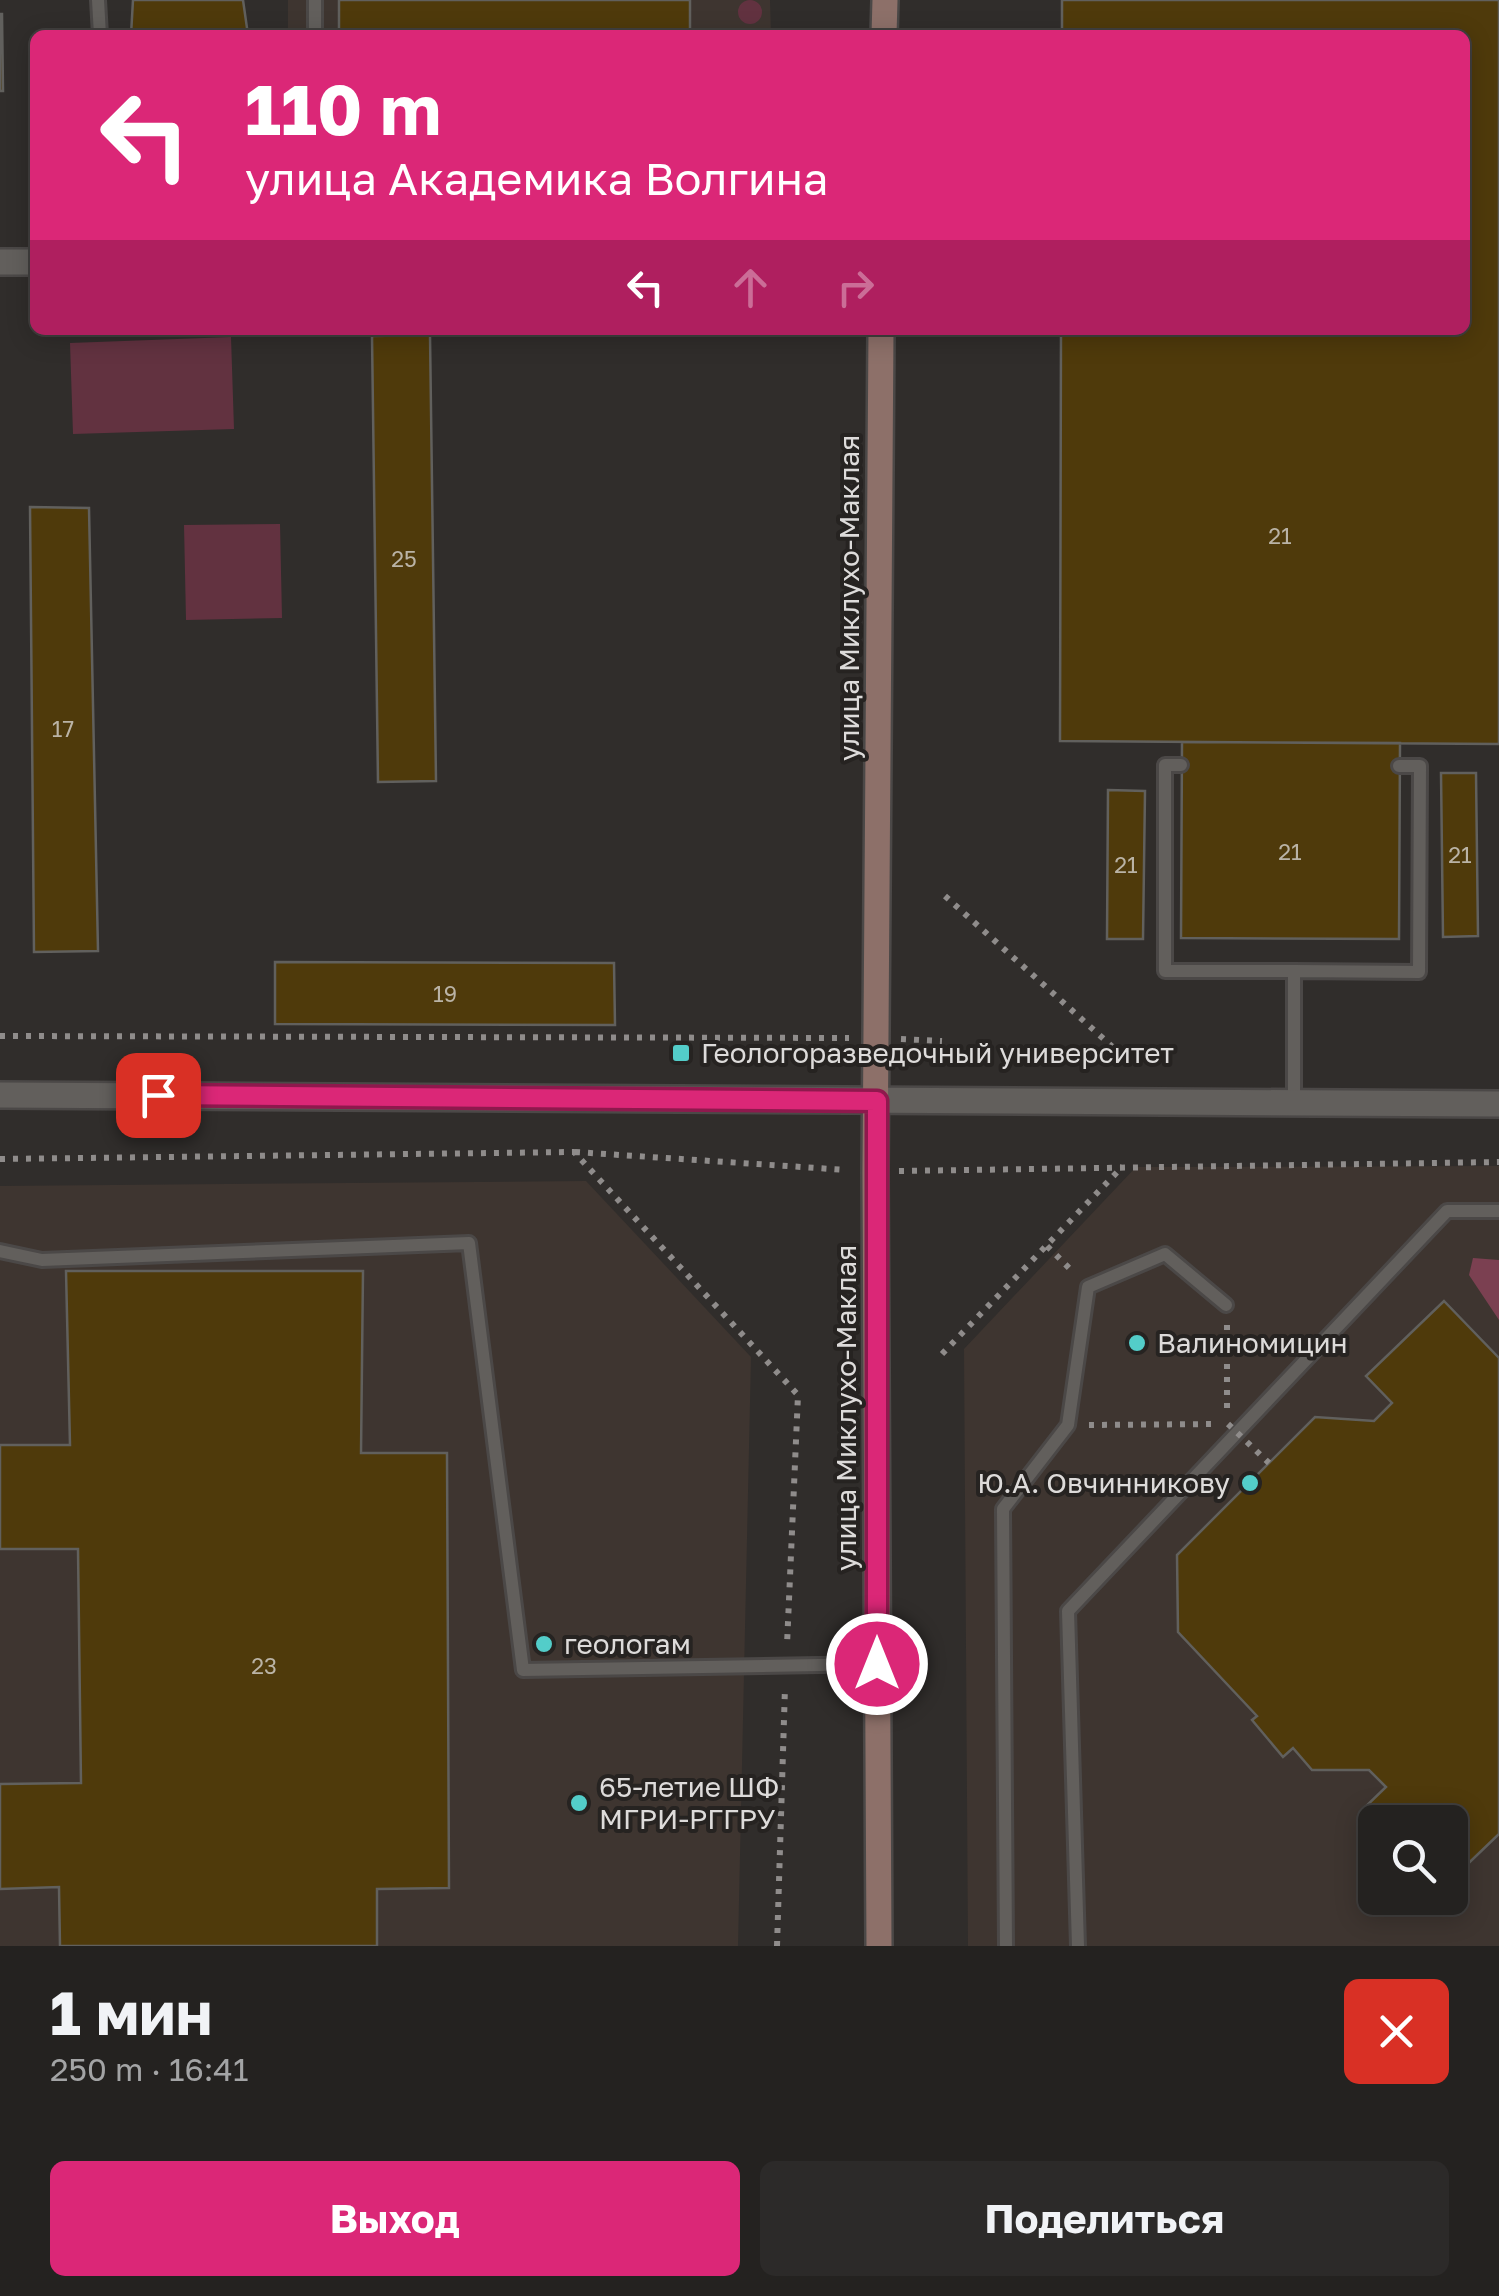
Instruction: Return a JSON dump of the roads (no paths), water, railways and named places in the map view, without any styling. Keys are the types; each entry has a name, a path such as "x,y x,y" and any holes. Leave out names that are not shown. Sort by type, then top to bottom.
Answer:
{"main road":[{"path":"884,0 884,30"},
{"name":"улица Миклухо-Маклая","path":"879,1946 875,1173 881,335"}],"street":[{"path":"0,262 30,262"},
{"path":"0,1095 1499,1104"}],"lane":[{"path":"98,0 100,30"},
{"path":"315,0 315,30"},
{"path":"1182,765 1165,765 1165,971 1419,972 1420,766 1400,766"},
{"path":"1294,971 1294,1104"},
{"path":"1078,1946 1068,1612 1447,1211 1499,1211"},
{"path":"0,1251 42,1260 469,1243 523,1670 877,1664"},
{"path":"1006,1946 1003,1509 1068,1425 1088,1287 1165,1254 1226,1305"}],"place":[{"name":"Геологоразведочный университет","path":"681,1053"},
{"name":"Валиномицин","path":"1137,1343"},
{"name":"Ю.А. Овчинникову","path":"1250,1483"},
{"name":"геологам","path":"544,1644"},
{"name":"65-летие ШФ МГРИ-РГГРУ","path":"579,1803"}]}
